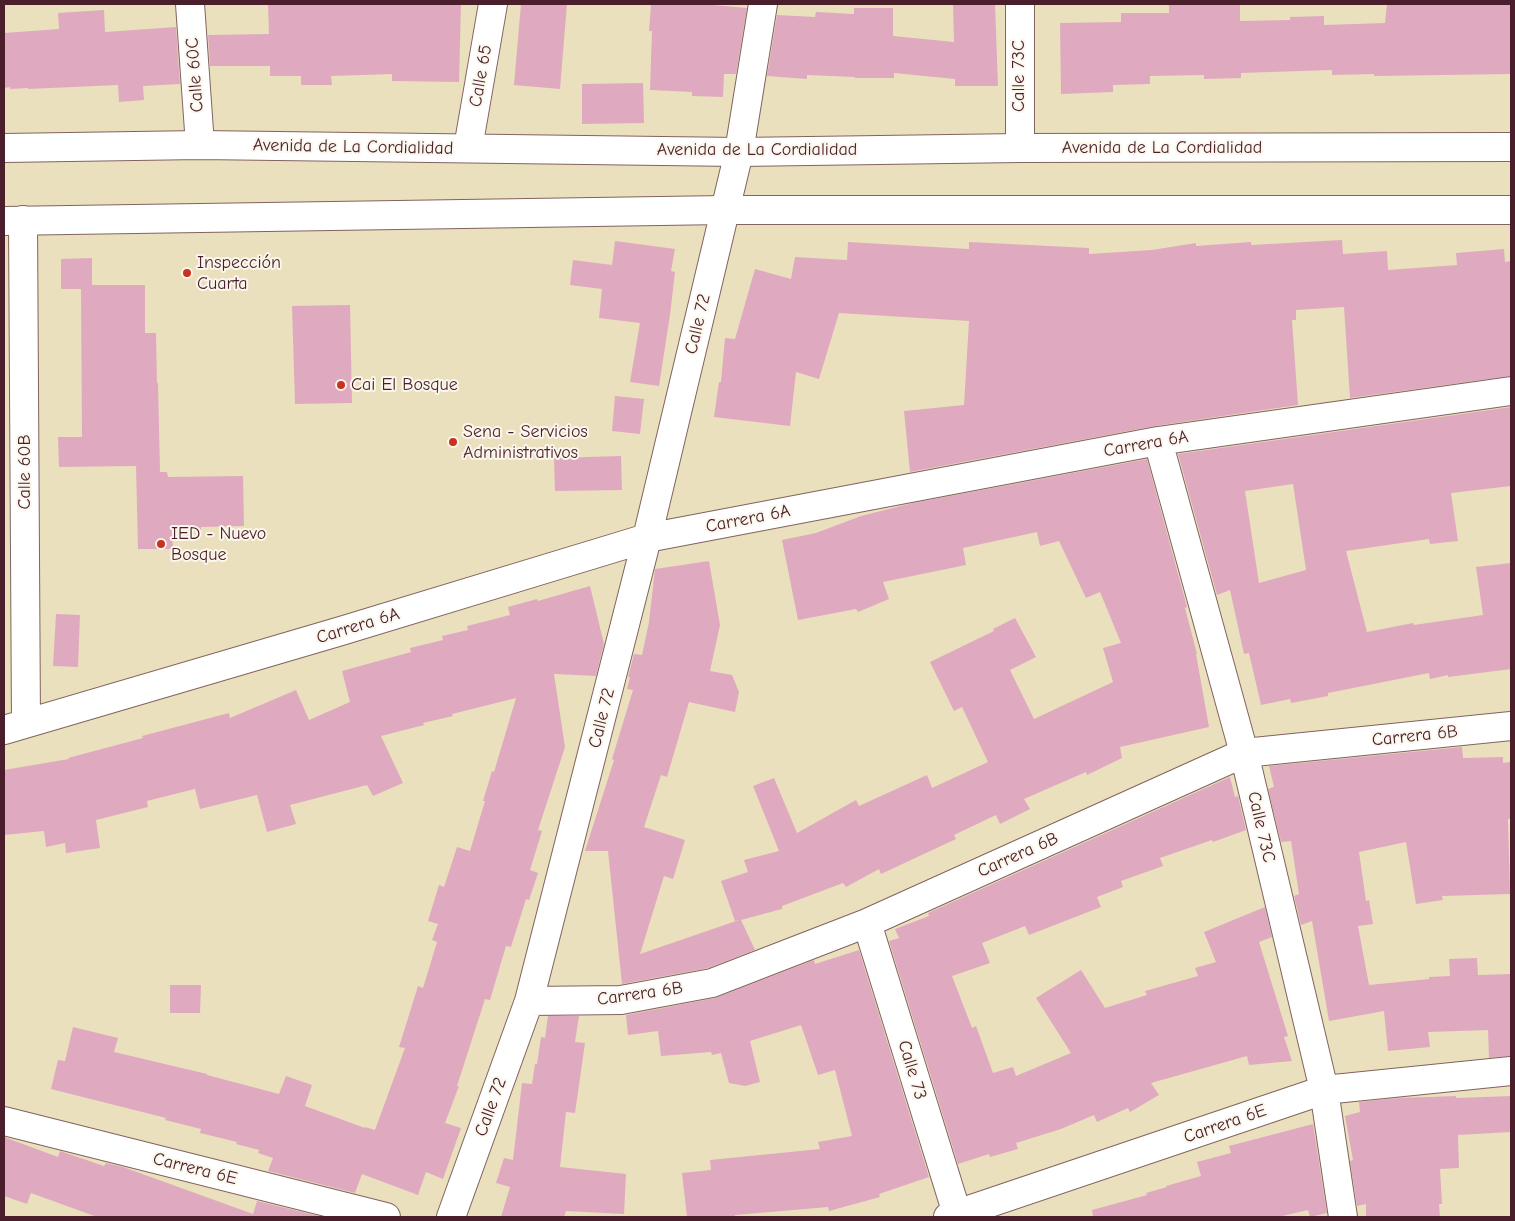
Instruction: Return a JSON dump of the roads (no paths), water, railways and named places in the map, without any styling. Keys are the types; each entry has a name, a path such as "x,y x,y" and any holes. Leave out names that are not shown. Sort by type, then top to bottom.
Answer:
{"street":[{"name":"Calle 60C","path":"190,4 200,145"},
{"name":"Calle 65","path":"468,148 493,4"},
{"name":"Calle 72","path":"450,1217 529,1002 648,538 739,152 764,4"},
{"name":"Calle 73C","path":"1020,4 1020,148"},
{"name":"Avenida de La Cordialidad","path":"4,148 200,145 739,152 1020,148 1511,147"},
{"path":"13,220 725,210 1511,210"},
{"name":"Calle 60B","path":"13,220 15,727"},
{"name":"Carrera 6A","path":"15,727 648,538 1158,441 1511,391"},
{"name":"Calle 73C","path":"1158,441 1244,753 1324,1090 1343,1217"},
{"name":"Carrera 6B","path":"529,1002 621,1000 712,983 867,924 1244,753 1511,726"},
{"name":"Calle 73","path":"867,924 954,1217"},
{"name":"Carrera 6E","path":"954,1217 1324,1090 1511,1072"},
{"name":"Carrera 6E","path":"4,1121 386,1217"}],"place":[{"name":"Inspección Cuarta","path":"187,273"},
{"name":"Cai El Bosque","path":"341,385"},
{"name":"Sena - Servicios Administrativos","path":"453,442"},
{"name":"IED - Nuevo Bosque","path":"161,544"}]}
